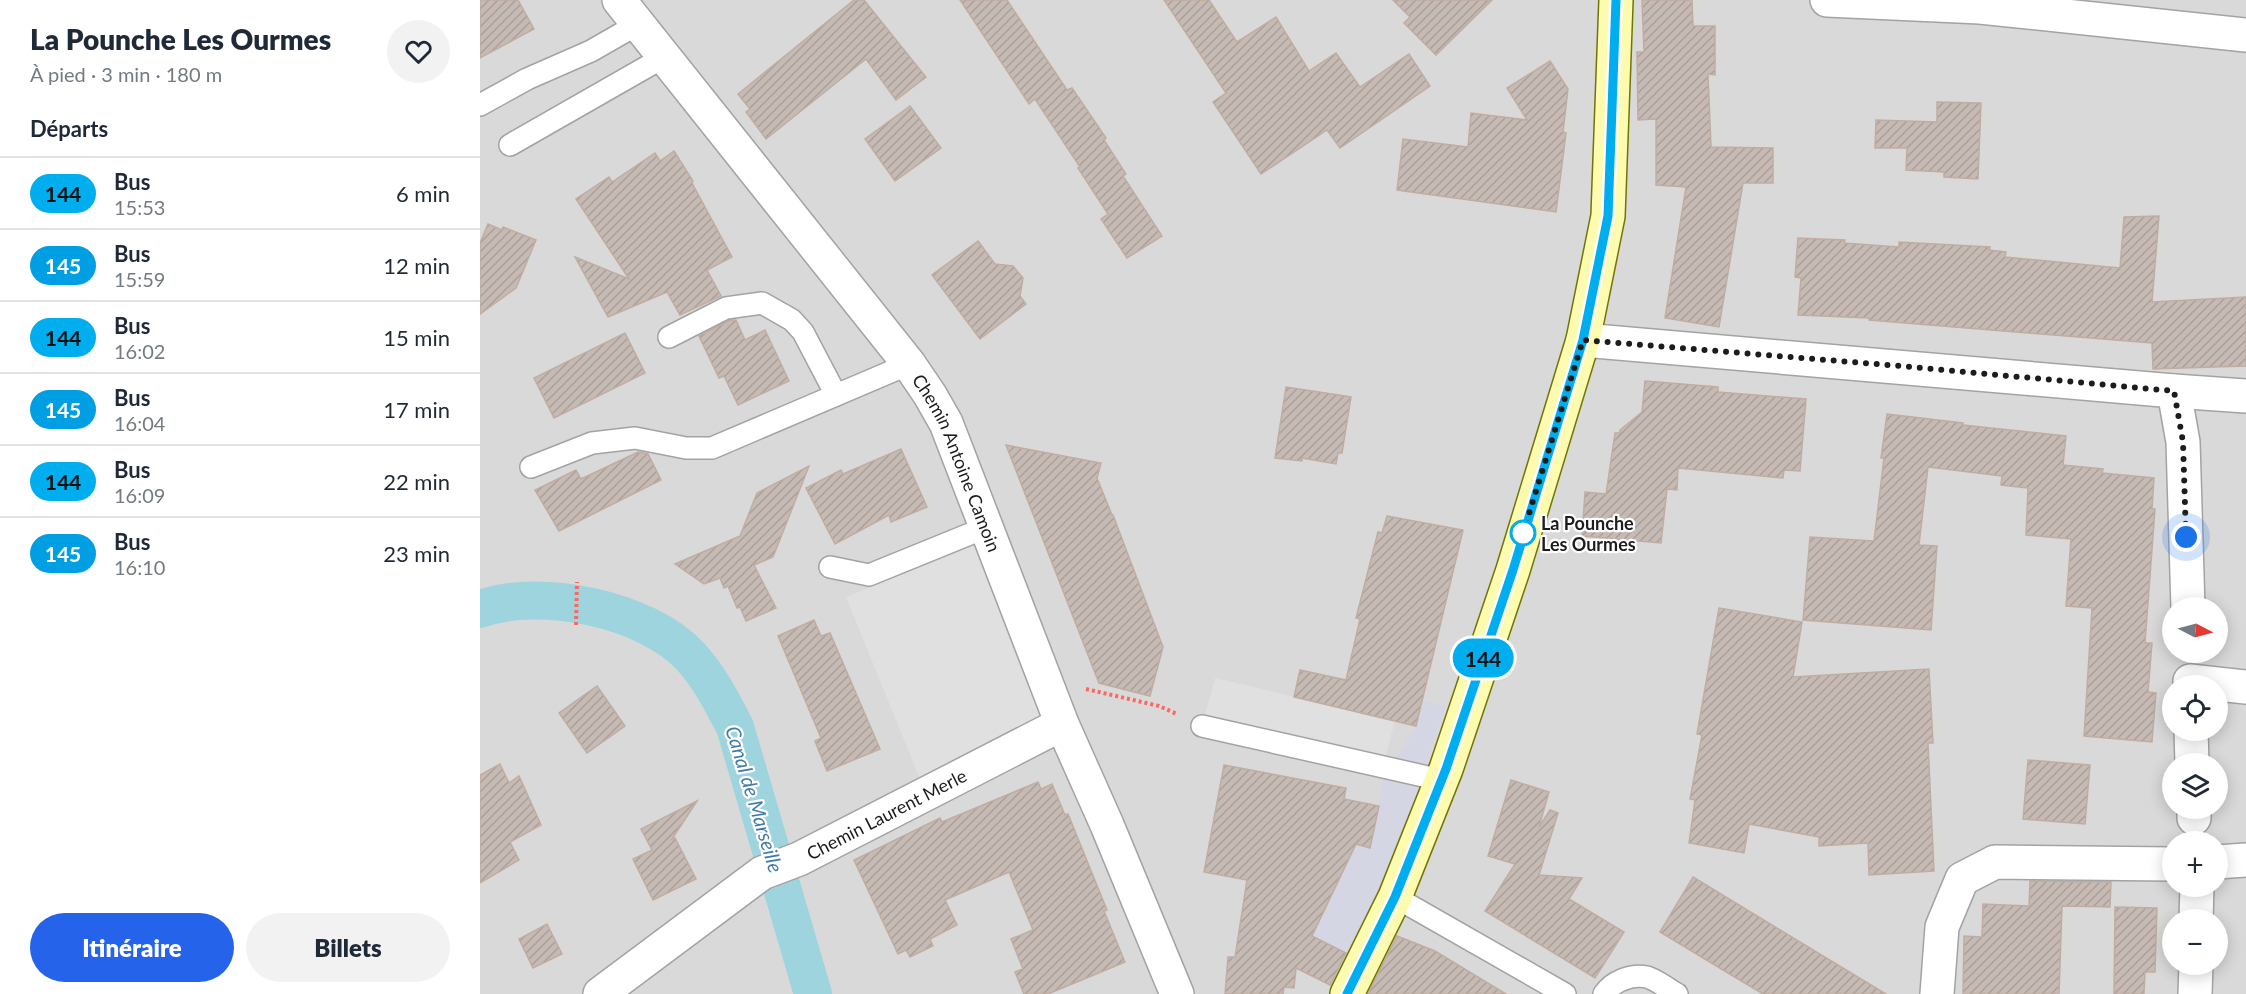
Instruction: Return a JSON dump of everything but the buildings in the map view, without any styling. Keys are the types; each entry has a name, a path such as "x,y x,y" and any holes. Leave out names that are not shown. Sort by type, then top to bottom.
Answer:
{"street":[{"path":"1347,994 1395,897 1442,780 1513,570 1583,340 1608,216 1616,0"},
{"path":"1827,0 1980,7 2246,35"},
{"name":"Chemin Antoine Camoin","path":"628,12 909,364 946,423 1058,712 1177,994"},
{"path":"1583,340 2246,396"},
{"path":"2174,391 2183,442 2188,597"},
{"path":"2189,673 2246,687"},
{"name":"Chemin Laurent Merle","path":"600,994 762,873 799,860 1058,712"},
{"path":"2228,861 2246,860"},
{"path":"1937,994 1942,927 1962,879 1995,862 2162,864"},
{"path":"2195,994 2196,975"}],"lane":[{"path":"480,105 527,79 591,51 628,12"},
{"path":"510,145 664,57"},
{"path":"669,337 726,309 762,303 792,320 803,332 836,395"},
{"path":"531,467 592,443 635,438 686,448 712,448 909,364"},
{"path":"830,567 869,575 987,527"},
{"path":"1202,726 1442,780"},
{"path":"1395,897 1565,994"},
{"path":"1604,994 1609,986 1629,977 1647,978 1677,994"}],"path":[{"path":"576,625 577,582"},
{"path":"1058,712 1072,684 1159,706 1202,726"}],"shaded area":[{"path":"480,0 2246,0 2246,994 480,994"},
{"path":"974,546 1040,716 922,784 846,597"},
{"path":"1215,678 1395,721 1383,766 1202,726"},
{"path":"1422,701 1446,706 1381,886 1349,956 1324,942 1311,938 1356,844 1370,847 1383,779 1416,726"}],"water":[{"path":"548,587 571,591 568,614 524,613 480,622 480,596"}],"waterway":[{"name":"Canal de Marseille","path":"480,609 504,603 532,600 592,607 648,626 672,640 698,665 735,727 813,994"}],"bus line":[{"name":"144","path":"1347,994 1395,897 1446,769 1513,570 1583,340 1608,216 1616,0"}],"place":[{"name":"La Pounche Les Ourmes","path":"1523,533"}],"route":[{"path":"1523,533 1583,340 2174,391 2183,442 2186,537"}]}
